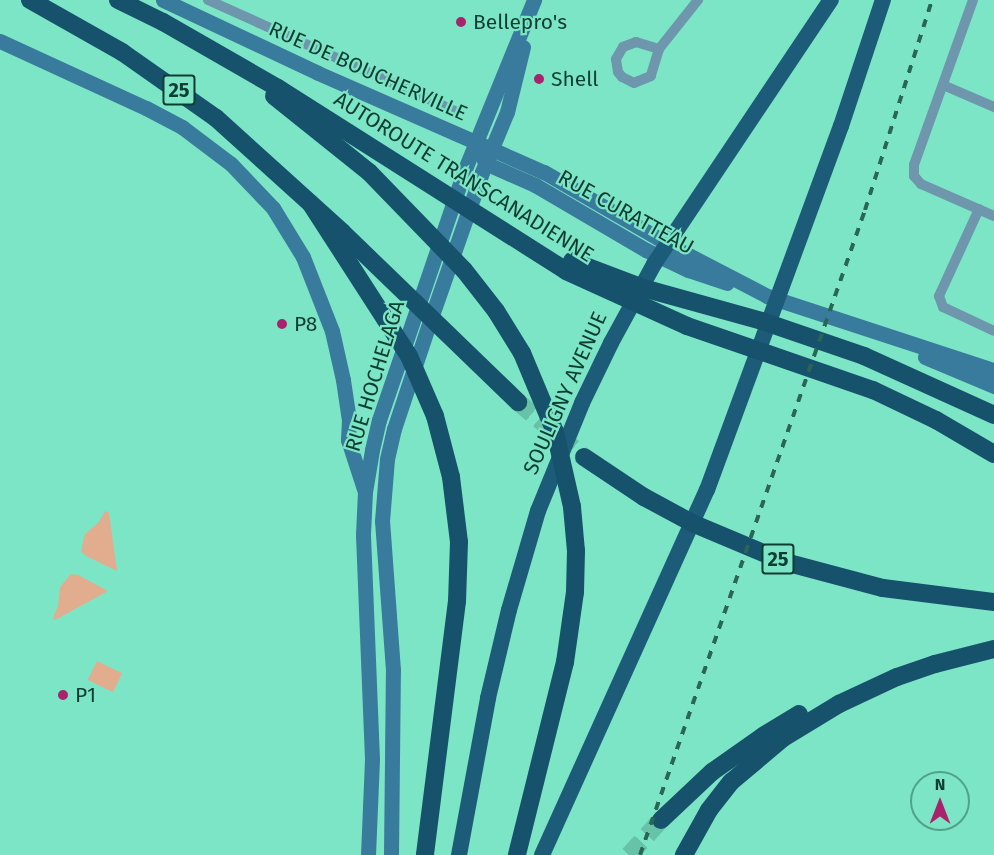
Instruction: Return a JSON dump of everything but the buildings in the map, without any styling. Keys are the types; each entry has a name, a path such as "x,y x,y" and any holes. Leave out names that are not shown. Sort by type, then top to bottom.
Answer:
{"highway":[{"name":"25","path":"30,0 107,42 188,97 236,135 518,402"},
{"name":"AUTOROUTE TRANSCANADIENNE","path":"118,0 229,60 321,114 566,271 642,308 729,342 873,390 936,420 994,454"},
{"name":"SOULIGNY AVENUE","path":"459,855 495,666 538,511 578,411 611,343 654,264 831,0"},
{"path":"542,855 707,490 796,248 882,0"},
{"path":"229,60 369,172 450,254 496,311 530,368 561,450 572,507 576,573 570,634 555,707 517,855"},
{"path":"440,192 593,270 856,353 994,415"},
{"path":"311,204 409,356 435,416 453,486 459,542 457,601 425,855"},
{"name":"25","path":"584,457 644,497 692,523 785,562 883,588 994,602"},
{"path":"660,820 723,764 806,710 901,669 937,658 994,647"},
{"path":"684,855 704,818 731,782 791,733 839,704 897,677 935,663 994,647"}],"main road":[{"name":"RUE DE BOUCHERVILLE","path":"163,0 318,73 491,149"},
{"name":"RUE HOCHELAGA","path":"368,855 372,797 363,548 365,492 374,440 460,186 533,0"},
{"name":"RUE HOCHELAGA","path":"391,855 393,670 382,521 390,445 475,191 507,112 533,0"},
{"path":"0,41 169,120 218,154 254,186 290,233 318,291 338,353 349,420 349,447 365,492"},
{"path":"477,141 485,163"},
{"name":"RUE CURATTEAU","path":"491,149 544,172 675,248 771,298"},
{"name":"RUE CURATTEAU","path":"485,163 535,185 627,240 681,267 865,330 994,370"},
{"name":"RUE CURATTEAU","path":"865,330 994,386"},
{"path":"349,420 362,434 390,445"}],"street":[{"path":"208,0 453,110"},
{"path":"659,49 636,42 623,47 616,58 618,72 628,81 646,80 654,71 659,49 698,0"},
{"path":"973,0 914,165 914,176 921,184 994,216"},
{"path":"944,85 994,107"},
{"path":"979,209 940,289 940,302 949,311 994,331"}],"shaded area":[{"path":"105,511 109,513 117,571 86,556 81,551 85,534 99,522"},
{"path":"71,574 78,575 108,591 55,620 53,618 58,606 60,587"},
{"path":"97,661 122,673 113,692 88,680"}],"tunnel":[{"path":"518,402 584,457"},
{"path":"629,855 661,820"}],"railway":[{"path":"640,855 865,210 932,0"}],"place":[{"name":"Bellepro's","path":"461,22"},
{"name":"Shell","path":"539,79"},
{"name":"P8","path":"282,324"},
{"name":"P1","path":"63,695"}]}
